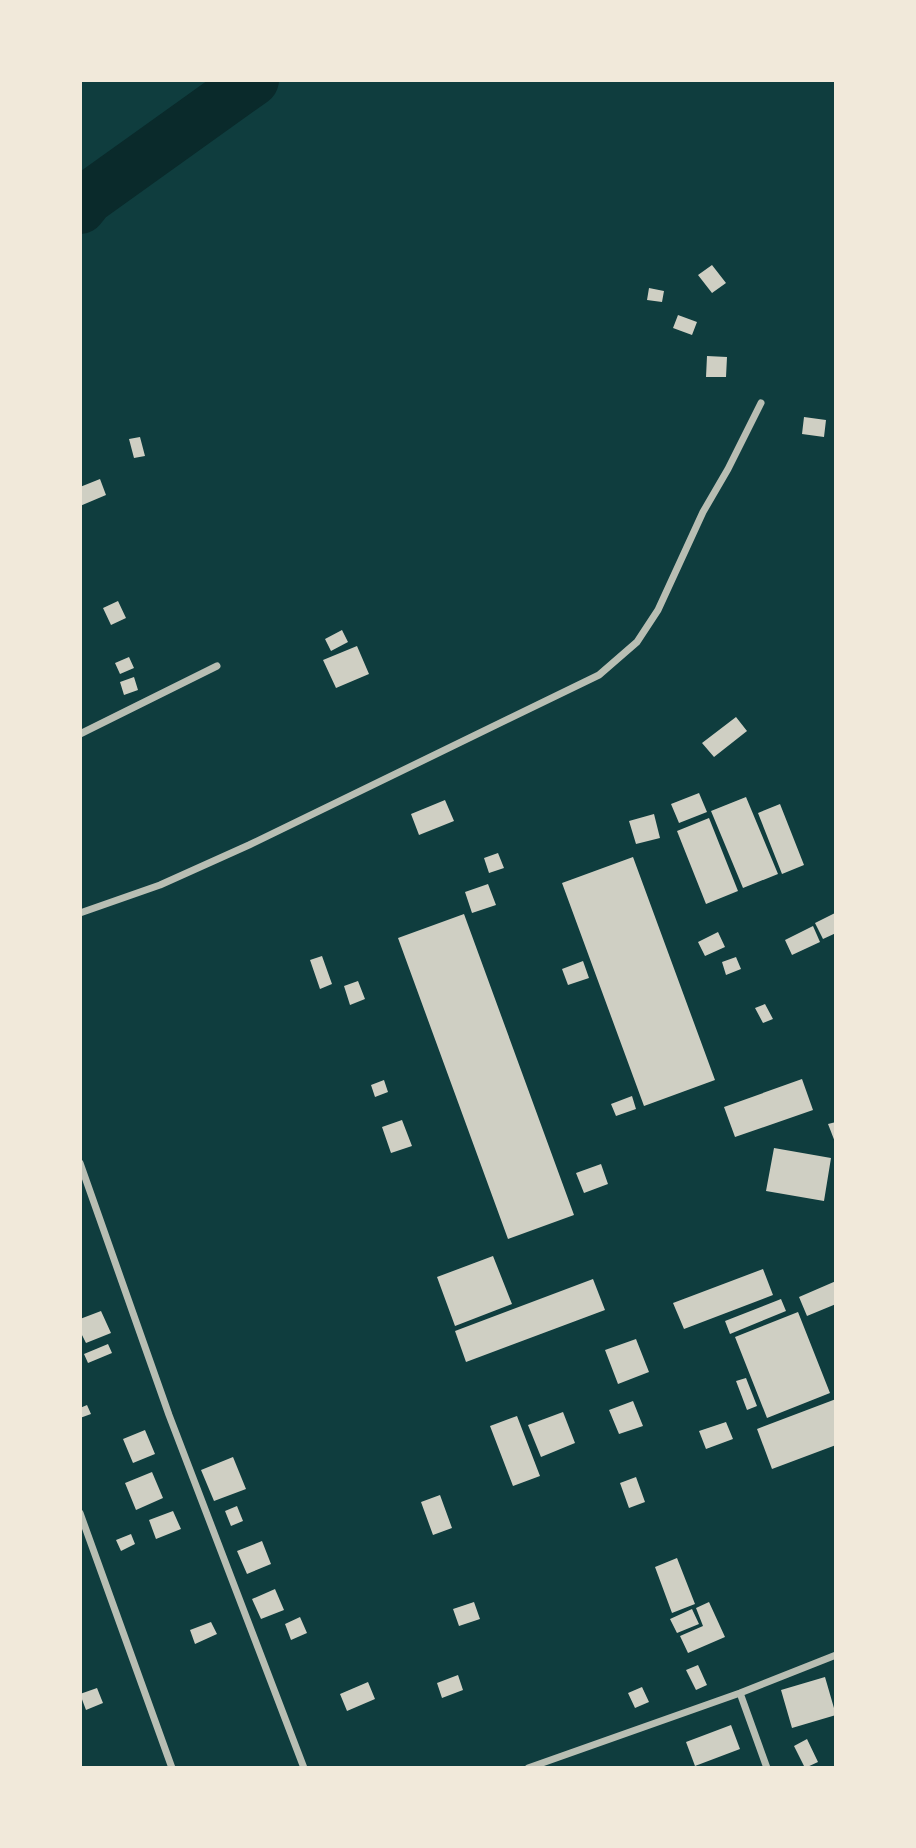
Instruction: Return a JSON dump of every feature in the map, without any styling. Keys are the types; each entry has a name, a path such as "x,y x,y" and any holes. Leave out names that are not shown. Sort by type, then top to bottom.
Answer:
{"street":[{"path":"80,913 160,884 249,845 599,675 637,642 658,610 703,512 761,403"},
{"path":"80,734 217,666"},
{"path":"80,1163 169,1415 304,1768"},
{"path":"80,1513 172,1768"},
{"path":"528,1768 740,1693 835,1655"},
{"path":"740,1693 767,1768"}],"building":[{"path":"712,265 726,283 712,293 698,275"},
{"path":"649,288 664,291 662,302 647,300"},
{"path":"678,315 697,322 692,335 673,328"},
{"path":"707,356 727,357 726,377 706,377"},
{"path":"804,417 826,420 824,437 802,434"},
{"path":"140,437 145,456 134,458 129,439"},
{"path":"100,479 106,495 80,506 80,487"},
{"path":"118,601 126,618 111,625 103,608"},
{"path":"342,630 348,642 331,651 325,639"},
{"path":"357,646 369,674 336,688 323,660"},
{"path":"129,657 134,668 120,674 115,663"},
{"path":"134,677 138,690 124,695 120,682"},
{"path":"736,717 747,731 714,757 702,743"},
{"path":"699,793 707,812 679,823 671,804"},
{"path":"746,797 778,874 743,888 711,811"},
{"path":"445,800 454,821 419,835 411,814"},
{"path":"780,804 804,865 782,874 758,813"},
{"path":"654,814 660,838 636,844 629,821"},
{"path":"709,818 738,891 706,904 677,831"},
{"path":"498,853 504,868 489,873 484,858"},
{"path":"633,857 715,1080 644,1106 562,883"},
{"path":"488,884 496,905 472,913 465,892"},
{"path":"835,913 836,933 823,939 815,923"},
{"path":"464,914 574,1215 508,1239 398,938"},
{"path":"813,926 820,942 792,955 785,940"},
{"path":"718,932 725,947 705,956 698,942"},
{"path":"322,956 332,984 320,989 310,960"},
{"path":"736,957 741,969 726,975 722,962"},
{"path":"583,961 589,978 568,985 562,969"},
{"path":"358,981 365,999 350,1005 344,986"},
{"path":"765,1004 773,1019 763,1023 755,1008"},
{"path":"802,1079 813,1110 735,1137 724,1107"},
{"path":"384,1080 388,1092 375,1097 371,1085"},
{"path":"632,1096 636,1109 616,1116 611,1104"},
{"path":"402,1120 412,1146 391,1153 382,1127"},
{"path":"836,1122 836,1142 835,1142 828,1124"},
{"path":"774,1148 831,1158 824,1201 766,1191"},
{"path":"601,1164 608,1184 584,1193 576,1173"},
{"path":"493,1256 512,1304 455,1326 437,1277"},
{"path":"763,1269 773,1295 684,1329 673,1303"},
{"path":"593,1279 605,1310 466,1362 455,1331"},
{"path":"836,1281 836,1304 807,1316 799,1297"},
{"path":"781,1299 786,1311 730,1334 725,1321"},
{"path":"101,1311 111,1333 86,1343 80,1331 80,1319"},
{"path":"798,1312 830,1393 767,1418 735,1337"},
{"path":"636,1339 649,1372 618,1384 605,1350"},
{"path":"108,1344 112,1353 88,1363 84,1354"},
{"path":"746,1378 757,1406 747,1410 736,1381"},
{"path":"836,1399 836,1445 772,1469 757,1429"},
{"path":"633,1401 643,1426 619,1434 609,1410"},
{"path":"87,1405 91,1414 80,1418 80,1408"},
{"path":"563,1412 575,1443 541,1457 528,1425"},
{"path":"517,1416 540,1476 513,1486 490,1426"},
{"path":"726,1422 733,1439 706,1449 699,1431"},
{"path":"145,1430 155,1454 133,1463 123,1439"},
{"path":"233,1457 246,1489 214,1501 201,1470"},
{"path":"152,1472 163,1498 136,1510 125,1483"},
{"path":"636,1477 645,1502 629,1508 620,1483"},
{"path":"440,1495 452,1528 433,1535 421,1502"},
{"path":"237,1506 243,1521 231,1526 225,1511"},
{"path":"173,1511 181,1529 156,1539 149,1520"},
{"path":"131,1534 135,1544 121,1551 116,1540"},
{"path":"262,1541 271,1564 247,1574 237,1551"},
{"path":"677,1558 695,1604 672,1613 655,1567"},
{"path":"275,1589 284,1610 261,1619 252,1599"},
{"path":"474,1602 480,1619 459,1626 453,1609"},
{"path":"709,1602 725,1637 688,1653 680,1636 703,1626 696,1608"},
{"path":"692,1609 699,1624 677,1633 670,1619"},
{"path":"300,1617 307,1633 291,1640 285,1624"},
{"path":"211,1622 217,1634 195,1644 190,1630"},
{"path":"698,1665 707,1685 696,1690 686,1670"},
{"path":"458,1675 463,1690 442,1698 437,1683"},
{"path":"825,1677 836,1715 792,1728 781,1690"},
{"path":"368,1682 375,1699 347,1711 340,1694"},
{"path":"642,1687 649,1702 635,1708 628,1693"},
{"path":"97,1688 103,1703 86,1710 80,1694"},
{"path":"731,1725 740,1749 695,1766 686,1742"},
{"path":"807,1739 818,1762 805,1768 794,1746"}],"waterway":[{"path":"80,208 88,198 253,80"}]}
